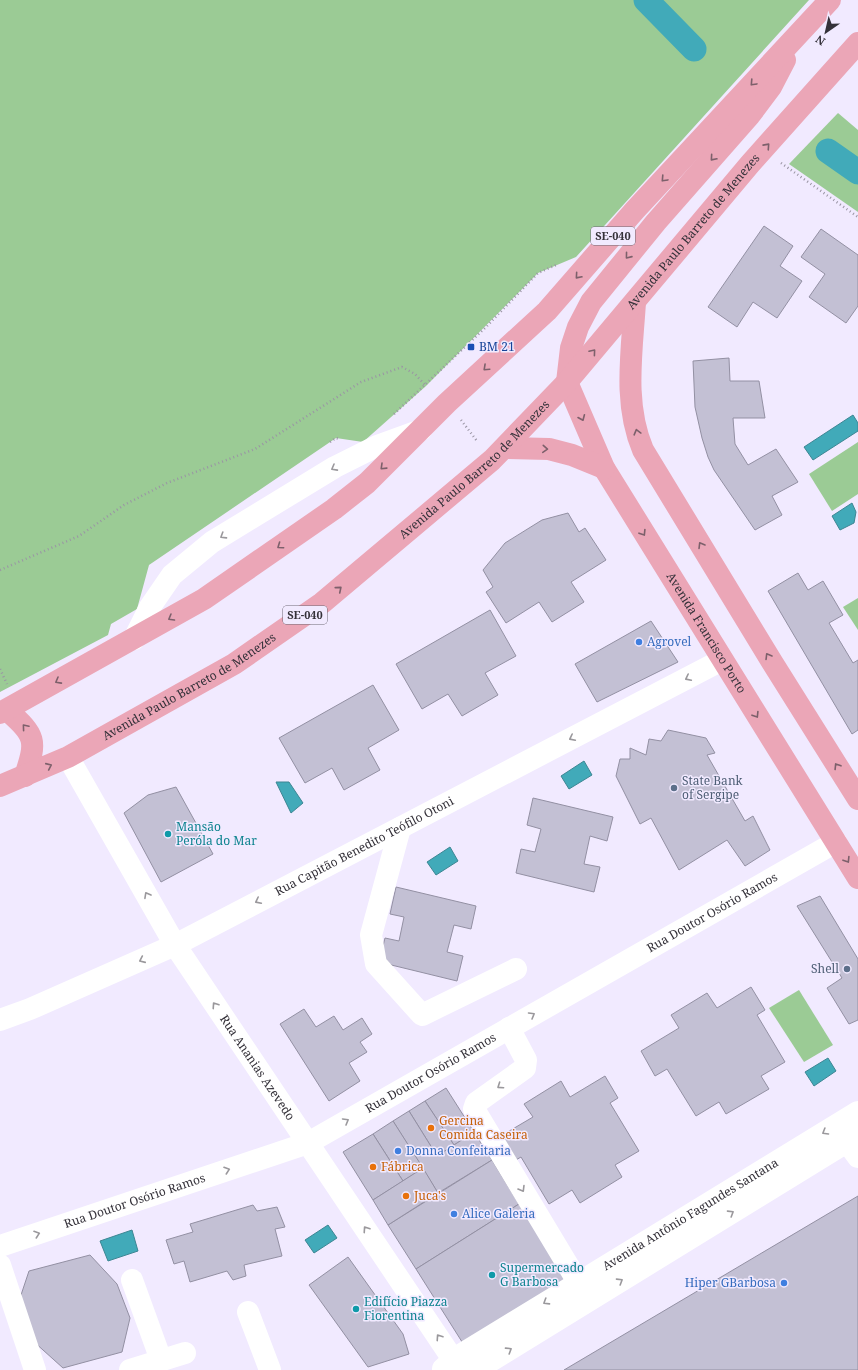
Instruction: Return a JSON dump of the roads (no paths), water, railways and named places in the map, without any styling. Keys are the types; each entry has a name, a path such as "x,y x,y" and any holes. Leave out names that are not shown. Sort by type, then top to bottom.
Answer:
{"main road":[{"name":"SE-040","path":"3,711 204,599 334,509 367,483 447,403 547,311 635,210 830,0"},
{"path":"567,382 571,348 578,327 591,302 656,222 750,115 771,87 799,34"},
{"name":"Avenida Paulo Barreto de Menezes","path":"0,786 68,757 234,664 322,603 506,448 567,382 763,150 858,43"},
{"path":"635,302 630,381 633,416 638,437 644,450 768,655 858,799"},
{"name":"Avenida Francisco Porto","path":"567,382 604,468 858,878"},
{"path":"506,448 549,449 572,455 604,468"},
{"path":"3,711 22,724 29,733 33,743 32,756 25,776"}],"street":[{"path":"134,639 150,608 172,575 212,542 335,467 377,446 421,430"},
{"name":"Rua Capitão Benedito Teófilo Otoni","path":"0,1020 30,1009 174,945 722,660"},
{"name":"Rua Ananias Azevedo","path":"68,757 174,945 308,1143 452,1366"},
{"path":"400,828 372,935 376,964 422,1015 516,969"},
{"name":"Rua Doutor Osório Ramos","path":"0,1246 308,1143 836,842"},
{"path":"509,1028 526,1060 525,1068 476,1103 474,1109 578,1282"},
{"name":"Avenida Antônio Fagundes Santana","path":"452,1366 578,1282 858,1112"},
{"name":"Avenida Antônio Fagundes Santana","path":"476,1370 854,1145"},
{"path":"0,1265 34,1370"},
{"path":"132,1280 162,1360"},
{"path":"248,1312 270,1370"},
{"path":"130,1370 185,1353"}],"water":[{"path":"853,415 858,423 858,431 813,460 804,447"},
{"path":"852,503 856,512 854,523 840,530 832,516"},
{"path":"584,761 592,775 569,789 561,776"},
{"path":"276,782 289,782 303,803 291,813"},
{"path":"450,847 458,861 436,875 427,862"},
{"path":"828,1058 836,1071 814,1086 805,1072"},
{"path":"328,1225 337,1238 314,1253 305,1240"},
{"path":"132,1230 138,1251 108,1261 100,1241"}],"waterway":[{"path":"646,0 694,49"},
{"path":"828,151 858,172"}],"place":[{"name":"BM 21","path":"471,347"},
{"name":"Agrovel","path":"639,642"},
{"name":"State Bank of Sergipe","path":"674,788"},
{"name":"Mansão Peróla do Mar","path":"168,834"},
{"name":"Shell","path":"847,969"},
{"name":"Gercina Comida Caseira","path":"431,1128"},
{"name":"Donna Confeitaria","path":"398,1151"},
{"name":"Fábrica","path":"373,1167"},
{"name":"Juca's","path":"406,1196"},
{"name":"Alice Galeria","path":"454,1214"},
{"name":"Supermercado G Barbosa","path":"492,1275"},
{"name":"Hiper GBarbosa","path":"784,1283"},
{"name":"Edifício Piazza Fiorentina","path":"356,1309"}]}
